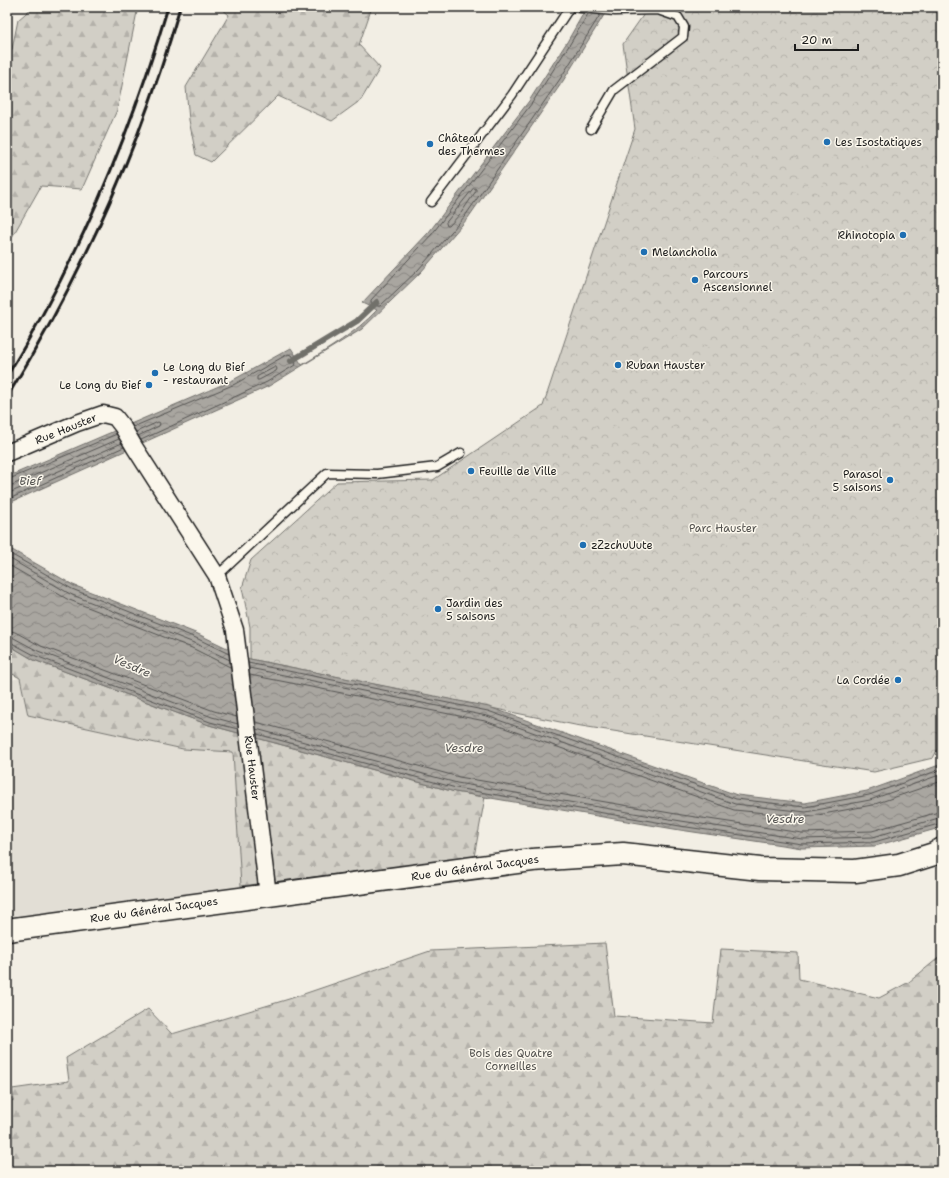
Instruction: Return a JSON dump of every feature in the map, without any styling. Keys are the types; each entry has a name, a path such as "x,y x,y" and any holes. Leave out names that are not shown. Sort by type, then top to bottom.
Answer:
{"main road":[{"name":"Rue du Général Jacques","path":"7,930 532,860 623,854 760,869 855,871 900,865 934,854 942,849"}],"street":[{"name":"Rue Hauster","path":"7,453 77,423 103,414 115,417 217,576 235,636 268,895"}],"lane":[{"path":"431,202 512,95 570,7 615,11 658,10 678,17 684,27 683,37 614,90 591,129"},
{"path":"217,576 327,473 377,474 437,467 461,453"}],"shaded area":[{"path":"20,678 28,715 183,749 233,752 241,886 7,917 7,681"}],"green space":[{"path":"33,7 138,7 117,110 82,189 41,186 7,246 7,55 12,49 18,20"},
{"path":"220,7 372,7 359,45 380,68 361,100 332,121 278,96 211,162 196,155 189,120 186,87 229,15"},
{"name":"Parc Hauster","path":"649,7 942,7 942,741 933,758 874,772 575,725 250,659 250,627 242,588 251,560 337,482 433,480 543,406 635,129 623,44"},
{"path":"7,644 34,660 209,725 455,792 485,797 474,857 241,886 233,752 183,749 28,715 20,678 7,671"},
{"name":"Bois des Quatre Corneilles","path":"605,943 614,1016 713,1023 721,949 798,953 799,979 879,998 909,982 942,955 942,1171 7,1171 7,1101 14,1100 12,1089 69,1081 66,1058 148,1009 172,1034 289,999 430,951"}],"water":[{"name":"Bief","path":"587,7 609,7 563,81 468,218 421,272 362,329 269,386 7,504 7,477 233,380 291,348 302,365 360,326 377,310 362,303 429,232 529,101 567,42"},
{"name":"Vesdre","path":"7,547 73,585 198,634 250,659 489,707 737,795 805,803 867,791 942,764 942,826 875,846 802,848 680,830 455,792 209,725 34,660 7,644"}],"waterway":[{"path":"291,361 357,321 377,302"}],"railway":[{"path":"7,376 56,288 100,197 137,103 168,7"},
{"path":"7,397 60,304 107,208 147,109 180,7"}],"place":[{"name":"Les Isostatiques","path":"827,142"},
{"name":"Château des Thermes","path":"430,144"},
{"name":"Rhinotopia","path":"903,235"},
{"name":"Melancholia","path":"644,252"},
{"name":"Parcours Ascensionnel","path":"695,280"},
{"name":"Ruban Hauster","path":"618,365"},
{"name":"Le Long du Bief - restaurant","path":"155,373"},
{"name":"Le Long du Bief","path":"149,385"},
{"name":"Feuille de Ville","path":"471,471"},
{"name":"Parasol 5 saisons","path":"890,480"},
{"name":"zZzchuUute","path":"583,545"},
{"name":"Jardin des 5 saisons","path":"438,609"},
{"name":"La Cordée","path":"898,680"}]}
